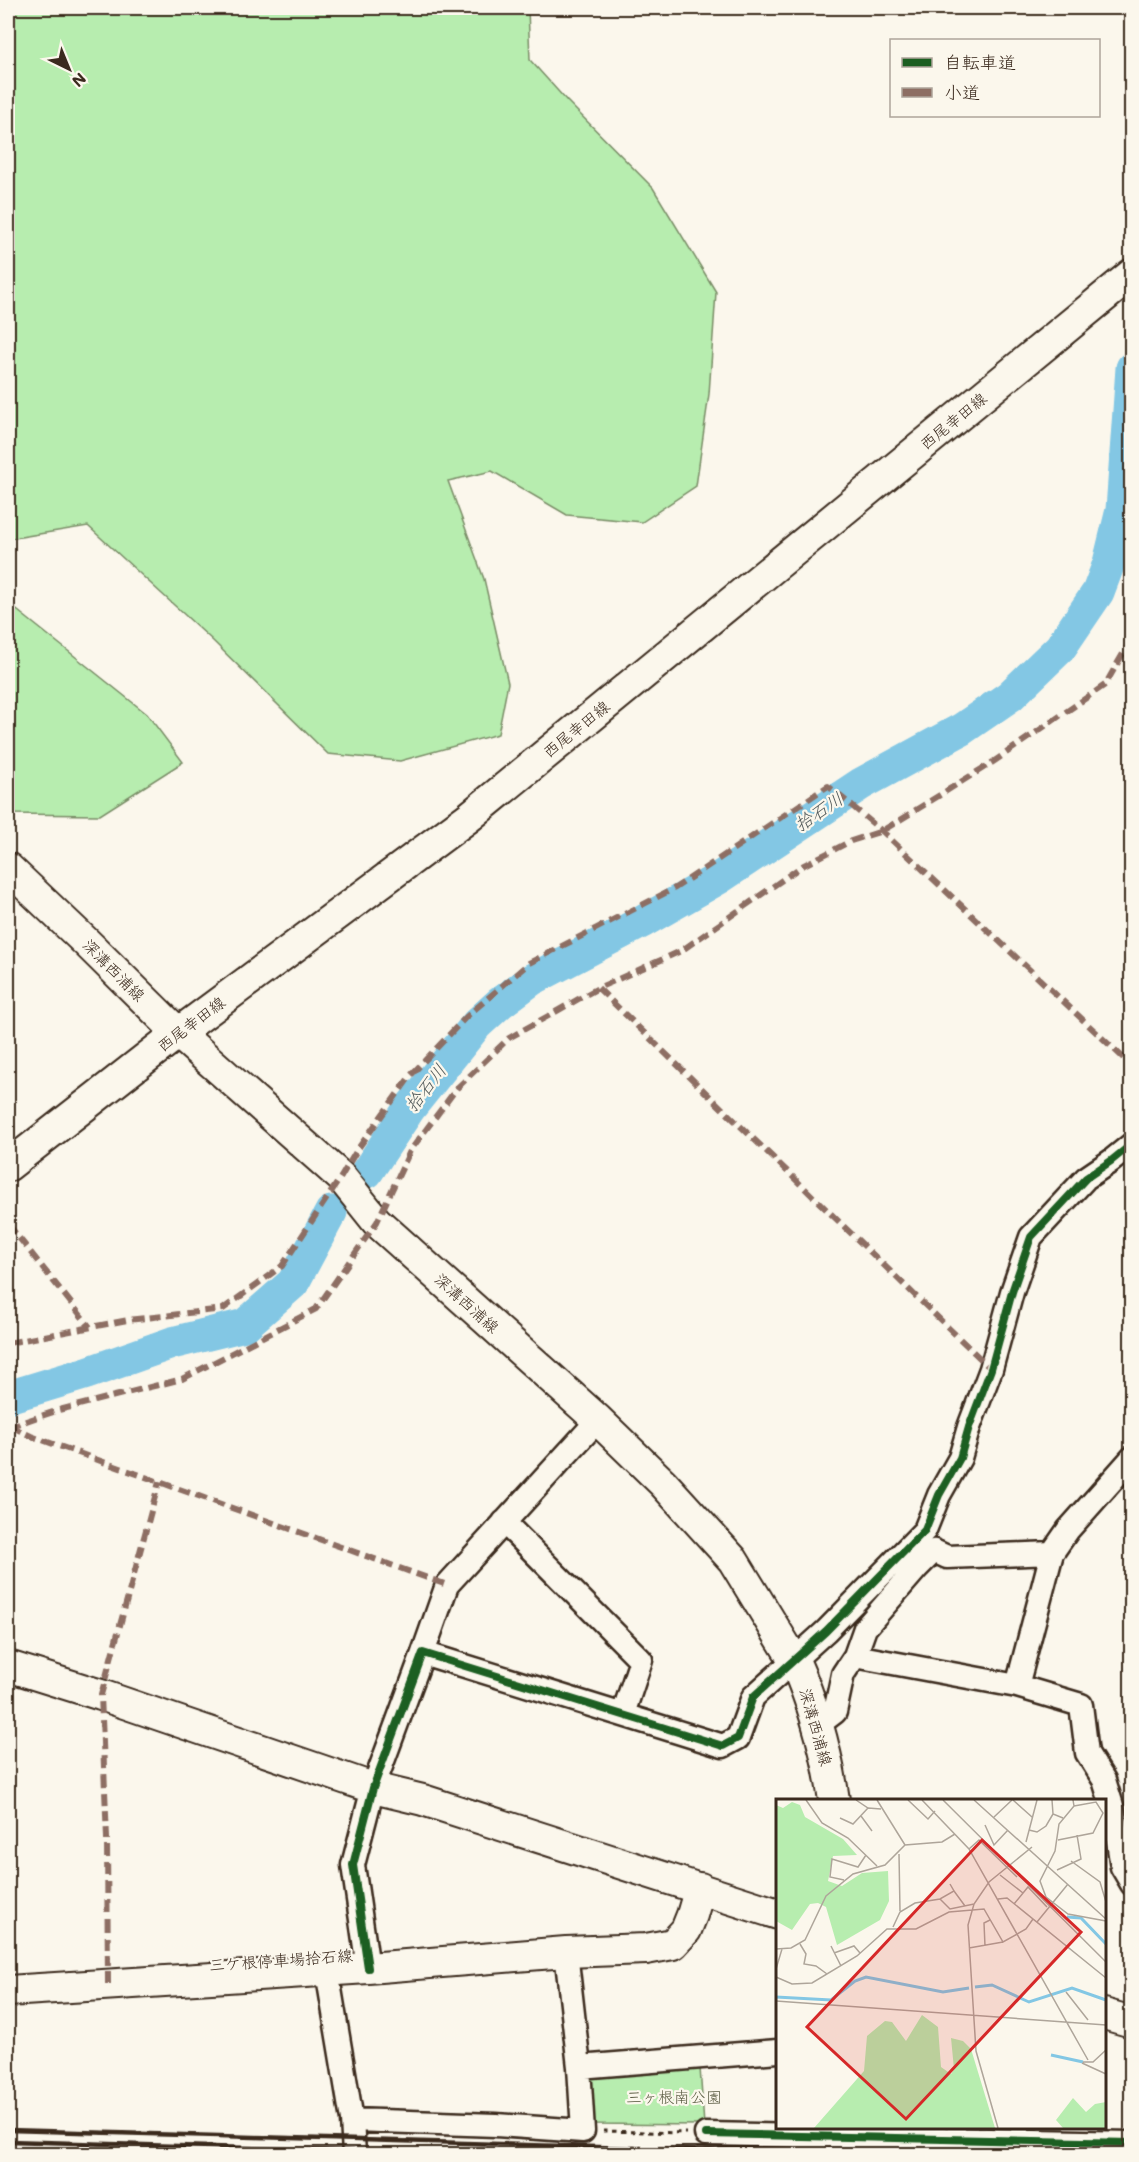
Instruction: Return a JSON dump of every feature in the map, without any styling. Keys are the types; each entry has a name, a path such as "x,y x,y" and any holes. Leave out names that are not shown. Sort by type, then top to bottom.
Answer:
{"main road":[{"name":"西尾幸田線","path":"8,1166 178,1033 469,817 1131,274"},
{"name":"深溝西浦線","path":"8,868 178,1033 341,1177 377,1222 598,1420 663,1483 733,1560 794,1660 808,1693 818,1725 834,1799"},
{"path":"8,1666 101,1695 373,1788 423,1800 776,1914"},
{"name":"三ケ根停車場拾石線","path":"8,1991 327,1971 566,1952 646,1949 673,1944 686,1930 700,1888"},
{"path":"1106,2015 1131,2022"}],"street":[{"path":"818,1725 835,1712 843,1674 855,1656 865,1628 917,1568 930,1541 939,1495 960,1458 969,1427 991,1370 1012,1292 1031,1237 1086,1178 1112,1161 1131,1144"},
{"path":"368,1968 353,1866 373,1788 447,1585 598,1420"},
{"path":"1017,1686 1052,1553 1068,1530 1131,1458"},
{"path":"504,1522 641,1660 623,1714"},
{"path":"930,1541 947,1557 1052,1553"},
{"path":"423,1653 723,1746 738,1738 753,1697 860,1598 930,1541"},
{"path":"855,1656 1017,1686 1081,1705 1087,1753 1104,1780 1113,1809 1122,1867 1131,1884"},
{"path":"352,2120 496,2125 583,2131 579,2067 566,1952"},
{"path":"327,1971 352,2120 354,2154"},
{"path":"579,2067 776,2050"},
{"path":"706,2134 811,2139 1131,2143"}],"path":[{"path":"583,2131 706,2134"}],"green space":[{"path":"8,8 528,8 530,60 653,188 716,292 709,394 696,486 642,522 567,515 492,471 448,481 484,579 508,683 498,734 400,761 328,754 211,639 88,526 8,539"},
{"path":"8,603 147,714 183,762 100,815 8,814"},
{"name":"三ヶ根南公園","path":"700,2068 704,2125 591,2124 589,2072"}],"waterway":[{"name":"拾石川","path":"367,1172 409,1109 477,1024 500,1003 531,980 642,922 719,878 861,784 962,729 1010,696 1060,648 1098,592 1109,563 1122,510 1132,368"},
{"name":"拾石川","path":"8,1397 87,1373 172,1343 245,1325 293,1283 331,1212"}],"railway":[{"path":"8,2130 844,2154"},
{"path":"8,2141 450,2154"}],"marked path":[{"path":"8,1427 59,1410 182,1379 316,1309 377,1222 410,1151 457,1088 509,1038 598,988 681,951 802,866 851,841 882,831 993,762 1105,685 1132,638"},
{"path":"8,1343 128,1320 223,1309 282,1266 357,1150 411,1075 466,1017 529,963 675,888 828,786 882,831 1132,1066"},
{"path":"598,988 991,1369"},
{"path":"8,1224 90,1327"},
{"path":"10,1426 31,1436 447,1585"},
{"path":"108,1984 107,1838 101,1695 159,1482"}],"cycle path":[{"path":"368,1968 353,1865 373,1788 423,1653 723,1746 738,1738 753,1697 826,1631 925,1530 939,1495 960,1458 991,1369 1012,1292 1031,1237 1086,1178 1132,1144"},
{"path":"706,2134 1132,2143"}]}
